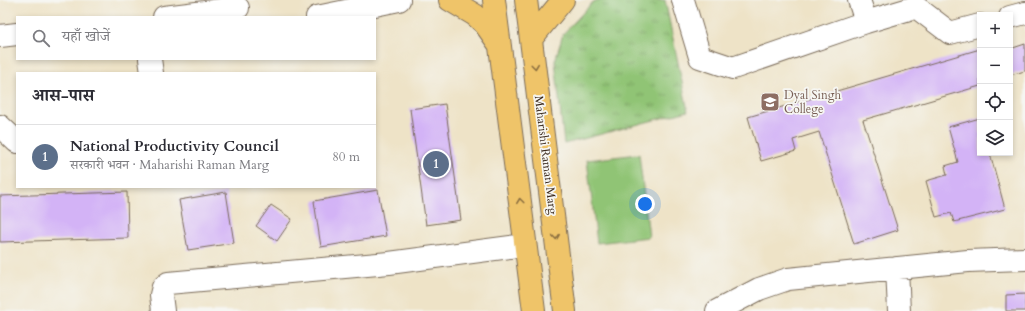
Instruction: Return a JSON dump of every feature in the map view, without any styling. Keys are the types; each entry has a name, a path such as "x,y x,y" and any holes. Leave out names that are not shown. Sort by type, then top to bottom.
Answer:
{"main road":[{"path":"450,0 475,15 485,24 500,45"},
{"path":"494,0 534,311"},
{"name":"Maharishi Raman Marg","path":"526,0 565,311"},
{"path":"531,39 563,0"}],"street":[{"path":"322,16 399,0"},
{"path":"683,0 700,57 733,68 866,22 916,7 950,33 977,26"},
{"path":"859,0 866,22"},
{"path":"172,16 239,8"},
{"path":"1013,16 1025,13"},
{"path":"0,36 16,34"},
{"path":"150,60 152,72"},
{"path":"163,311 161,294 162,287 168,283 389,263 525,245"},
{"path":"717,311 759,288 788,279 968,261 1025,259"},
{"path":"897,268 899,311"}],"green space":[{"path":"598,0 665,0 688,111 564,144 555,61 563,34 593,2"},
{"path":"639,154 649,237 597,243 587,160"}],"building":[{"path":"1025,44 1025,71 1013,74 1013,48"},
{"path":"977,50 977,87 863,120 898,230 854,244 819,132 793,140 796,151 761,161 748,117"},
{"path":"445,104 461,220 426,225 410,109"},
{"path":"977,119 977,156 991,156 1005,209 954,222 951,213 936,217 926,181 947,175 945,166 958,162 948,127"},
{"path":"378,190 386,236 321,247 314,201"},
{"path":"127,192 128,238 0,242 0,196"},
{"path":"226,192 234,243 188,250 179,200"},
{"path":"271,205 292,219 277,241 256,226"},
{"path":"1025,294 1025,311 1006,311 1006,295"}],"place":[{"name":"Dyal Singh College","path":"770,102"},
{"name":"National Productivity Council","path":"436,164"}]}
